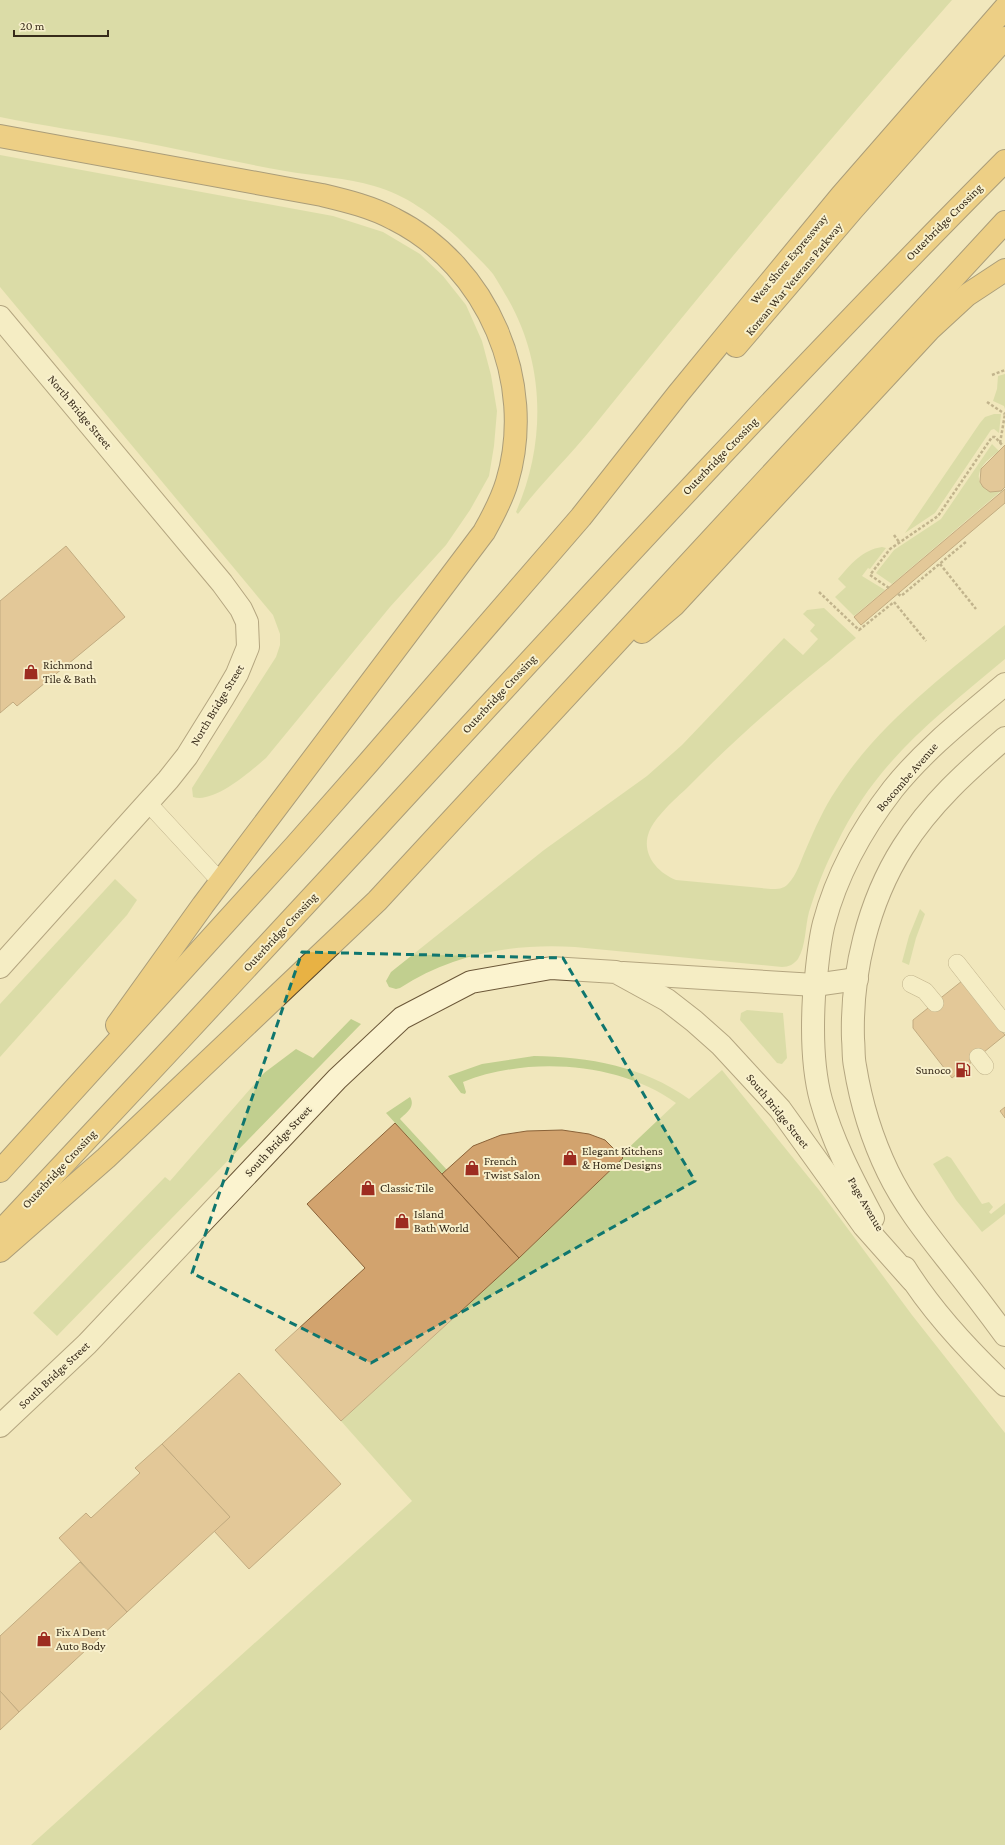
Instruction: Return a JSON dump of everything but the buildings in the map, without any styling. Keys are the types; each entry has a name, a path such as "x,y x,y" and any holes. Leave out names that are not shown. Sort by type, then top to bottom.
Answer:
{"highway":[{"name":"West Shore Expressway","path":"581,517 678,394 756,299 852,184 1005,8"},
{"name":"Korean War Veterans Parkway","path":"581,517 688,403 853,209 1005,38"},
{"path":"0,136 322,195 371,208 395,219 440,250 473,286 485,305 504,347 511,376 515,405 513,455 507,482 484,532 220,881 59,1106"},
{"name":"Outerbridge Crossing","path":"0,1232 361,844 667,511 850,318 1005,161"},
{"path":"0,1251 106,1158 377,901 1005,222"},
{"path":"568,696 674,605 929,330 967,295 1005,270"},
{"path":"0,1171 295,846 581,517"}],"street":[{"name":"North Bridge Street","path":"0,317 222,583 241,609 247,622 248,647 237,674 187,756 149,804 0,966"},
{"name":"Boscombe Avenue","path":"815,985 824,924 841,876 863,831 894,789 915,764 939,741 1005,684"},
{"path":"1005,738 940,798 904,846 887,874 867,930 857,979 853,1020 854,1065 866,1119 882,1159 902,1198 918,1222 1005,1335"},
{"name":"South Bridge Street","path":"0,1426 87,1344 337,1079 402,1018 471,982 551,968 815,985 857,979"},
{"name":"South Bridge Street","path":"616,972 667,1000 694,1021 726,1051 780,1109 864,1226 912,1280"},
{"name":"Page Avenue","path":"815,985 812,1019 815,1060 821,1098 831,1132 849,1173 874,1219 912,1280 978,1359 1005,1385"}],"lane":[{"path":"149,804 220,881"},
{"path":"957,963 1005,1024"},
{"path":"911,984 925,990 935,1002"}],"path":[{"path":"992,375 1005,370"},
{"path":"987,402 1005,414 1000,443"},
{"path":"889,588 870,575 890,548 938,516 992,437 995,437 1004,446"},
{"path":"894,535 899,542"},
{"path":"898,594 901,596 967,541"},
{"path":"940,564 976,609"},
{"path":"819,592 859,630 894,602 926,641"}],"highlighted area":[{"path":"302,952 563,958 695,1181 371,1363 192,1273"}],"green space":[{"path":"0,0 952,0 815,158 584,438 518,514 516,512 526,485 533,457 537,429 537,401 534,373 528,346 518,319 505,294 493,274 457,237 429,214 408,200 397,194 374,186 330,177 296,173 131,140 0,117"},
{"path":"0,155 333,216 383,232 420,254 443,276 466,305 482,341 491,375 497,411 494,446 489,476 470,510 446,545 390,607 266,758 232,785 211,796 202,798 193,797 192,788 276,657 280,645 280,634 273,615 0,287"},
{"path":"1005,374 1005,409 1004,406 993,401 997,389 998,376"},
{"path":"994,414 1001,414 999,433 994,429 991,430 935,513 905,533 980,423 985,417"},
{"path":"992,444 999,451 982,466 979,479 980,483 987,489 991,491 1001,491 892,584 876,573 894,550 941,519"},
{"path":"882,547 886,548 870,569 868,568 862,576 885,590 854,616 835,597 846,587 838,579 857,558 869,551"},
{"path":"824,608 856,638 752,726 660,814 649,832 647,847 652,861 669,877 676,880 771,889 784,887 788,884 796,872 820,818 836,790 872,743 914,701 1005,625 1005,659 932,721 910,742 870,789 852,815 824,869 809,912 803,948 801,954 795,962 789,966 782,967 575,947 529,947 484,953 462,959 420,976 400,988 396,989 389,987 386,981 391,972 544,850 647,776 682,745 784,638 803,655 818,639 810,631 815,625 803,614 807,610"},
{"path":"115,879 137,900 127,915 0,1057 0,1004"},
{"path":"920,909 925,914 916,938 909,965 902,962 909,936"},
{"path":"747,1010 783,1013 787,1058 782,1064 777,1063 740,1020 741,1013"},
{"path":"351,1019 361,1024 57,1336 33,1313 165,1177 170,1181 264,1073 296,1049 313,1058"},
{"path":"534,1056 575,1058 595,1061 634,1071 653,1078 689,1099 722,1070 819,1190 912,1315 1005,1433 1005,1845 31,1845 412,1501 341,1421 519,1258 623,1158 621,1155 676,1103 653,1089 628,1079 601,1071 572,1067 544,1066 488,1074 463,1082 466,1092 465,1094 461,1093 448,1076 482,1064"},
{"path":"410,1097 412,1101 411,1107 400,1119 447,1170 442,1174 386,1113"},
{"path":"947,1156 951,1158 982,1204 989,1202 993,1207 989,1212 991,1214 1005,1203 1005,1214 982,1232 956,1200 933,1164"}],"place":[{"name":"Richmond Tile & Bath","path":"31,672"},
{"name":"Sunoco","path":"963,1070"},
{"name":"Elegant Kitchens & Home Designs","path":"570,1158"},
{"name":"French Twist Salon","path":"472,1168"},
{"name":"Classic Tile","path":"368,1188"},
{"name":"Island Bath World","path":"402,1221"},
{"name":"Fix A Dent Auto Body","path":"44,1639"}]}
